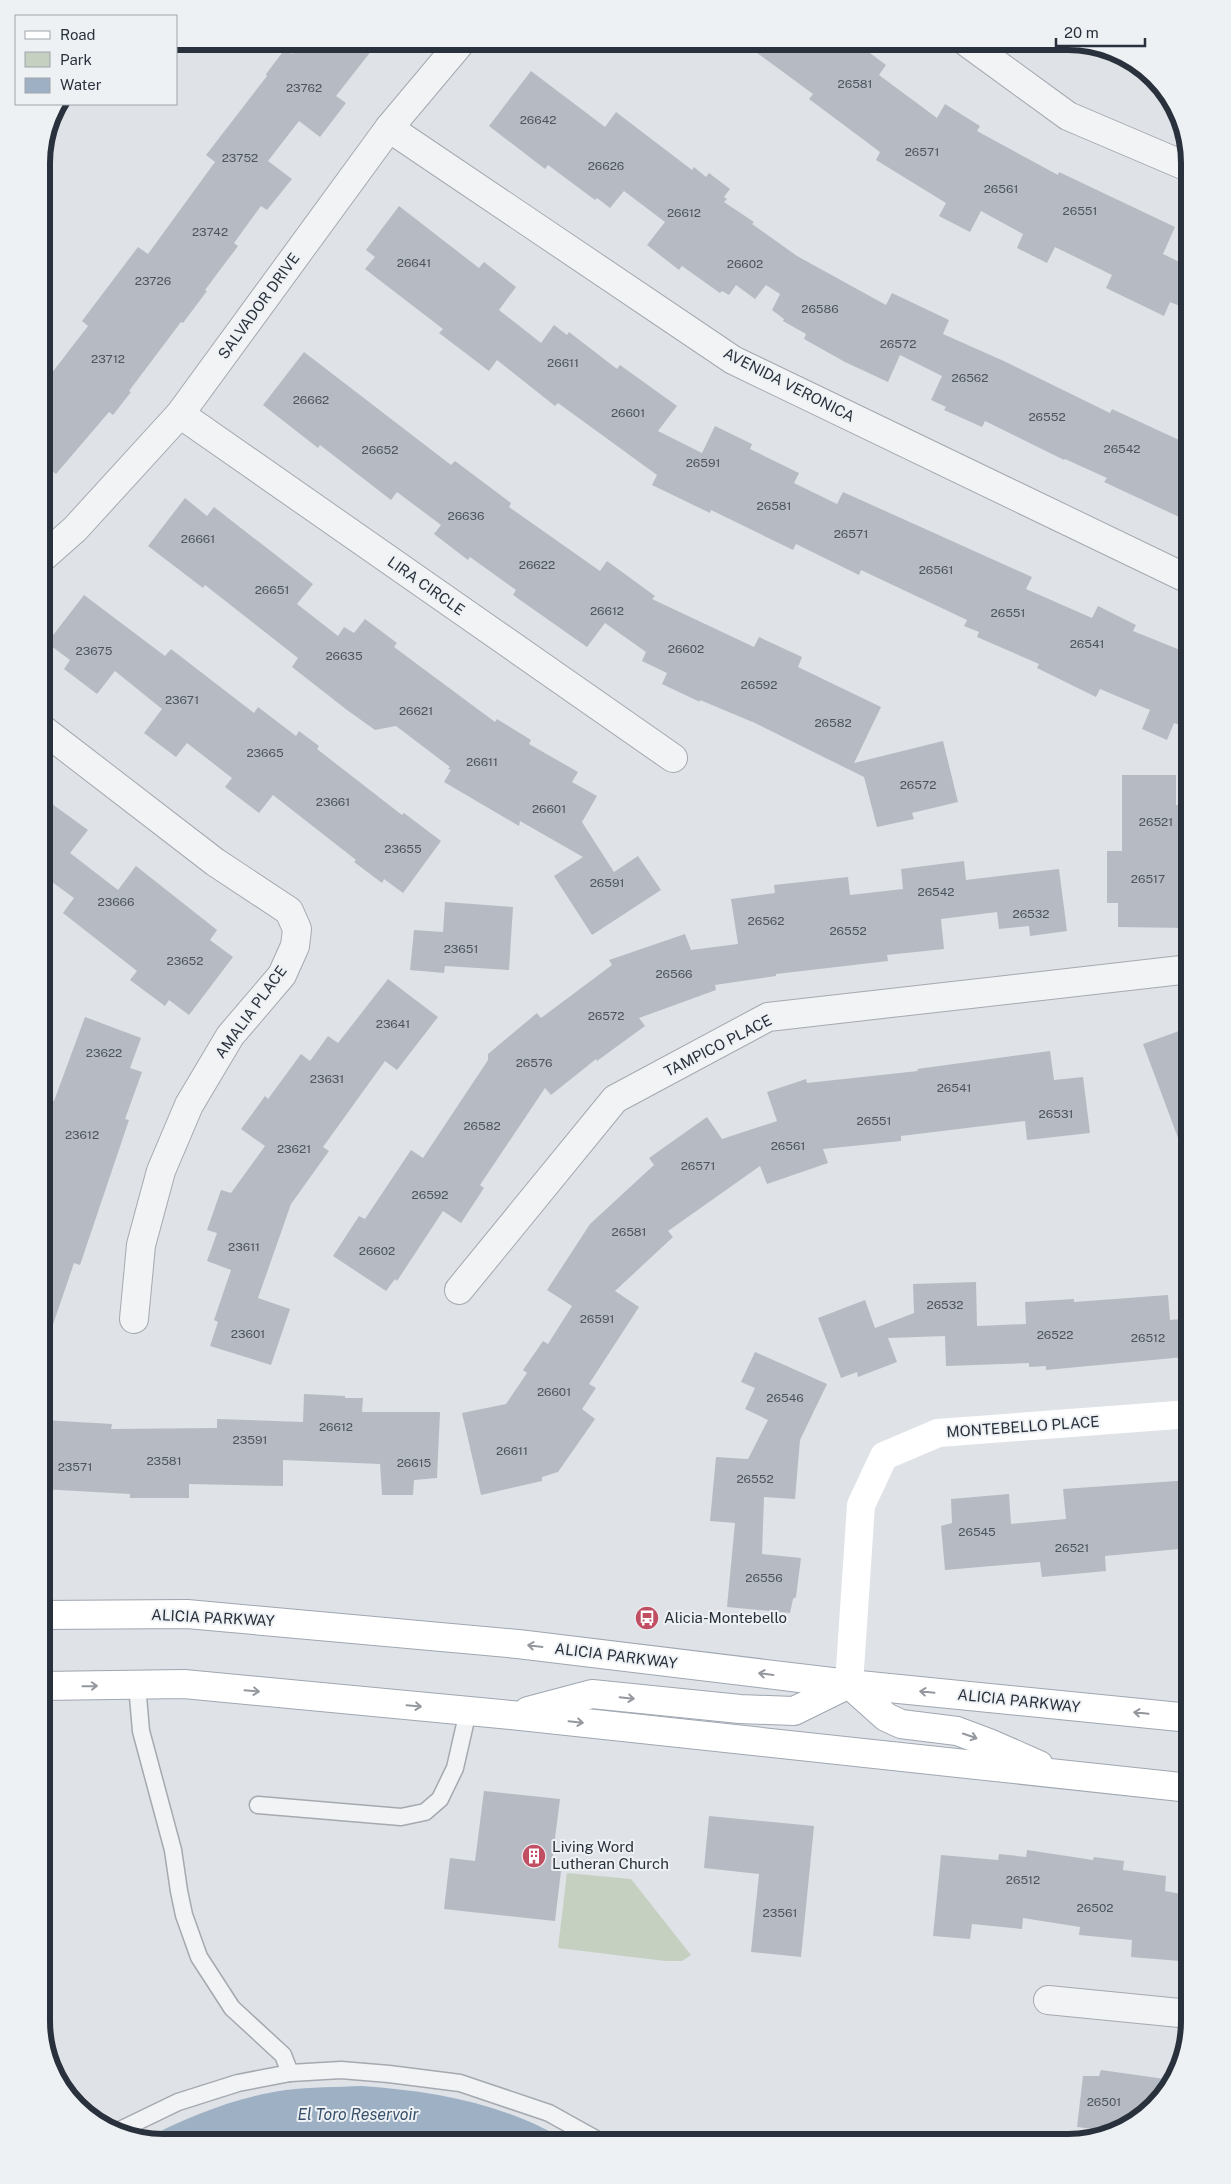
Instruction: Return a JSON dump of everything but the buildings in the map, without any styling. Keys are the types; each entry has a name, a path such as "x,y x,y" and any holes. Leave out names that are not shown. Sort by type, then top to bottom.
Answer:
{"main road":[{"name":"MONTEBELLO PLACE","path":"849,1684 861,1505 884,1456 938,1433 1181,1415"},
{"name":"ALICIA PARKWAY","path":"50,1616 187,1614 518,1644 849,1684 1181,1717"},
{"path":"50,1686 184,1684 511,1715 1181,1787"},
{"path":"511,1715 592,1694 740,1709 794,1712 849,1684 886,1717 901,1724 957,1731 989,1742 1064,1775"}],"street":[{"name":"SALVADOR DRIVE","path":"50,552 75,529 180,414 388,128 454,50"},
{"path":"976,50 1068,116 1181,164"},
{"name":"AVENIDA VERONICA","path":"388,128 733,360 1181,576"},
{"name":"LIRA CIRCLE","path":"180,414 673,758"},
{"name":"AMALIA PLACE","path":"50,735 215,862 289,911 297,929 295,946 282,975 230,1036 189,1105 161,1171 141,1245 134,1319"},
{"name":"TAMPICO PLACE","path":"459,1290 615,1099 768,1018 1181,970"},
{"path":"1048,2000 1181,2013"}],"lane":[{"path":"138,1685 142,1731 173,1850 184,1915 199,1957 232,2008 283,2055 290,2073"},
{"path":"258,1805 401,1817 425,1812 440,1799 455,1768 468,1711"},
{"path":"125,2127 178,2102 238,2083 290,2073 341,2070 460,2083 549,2113 586,2134"}],"green space":[{"path":"567,1873 631,1879 691,1955 682,1961 665,1961 558,1948"}],"water":[{"name":"El Toro Reservoir","path":"362,2086 443,2096 496,2109 521,2118 553,2134 156,2134 213,2108 249,2097 286,2090"}],"place":[{"name":"Alicia-Montebello","path":"647,1618"},
{"name":"Living Word Lutheran Church","path":"534,1856"}]}
